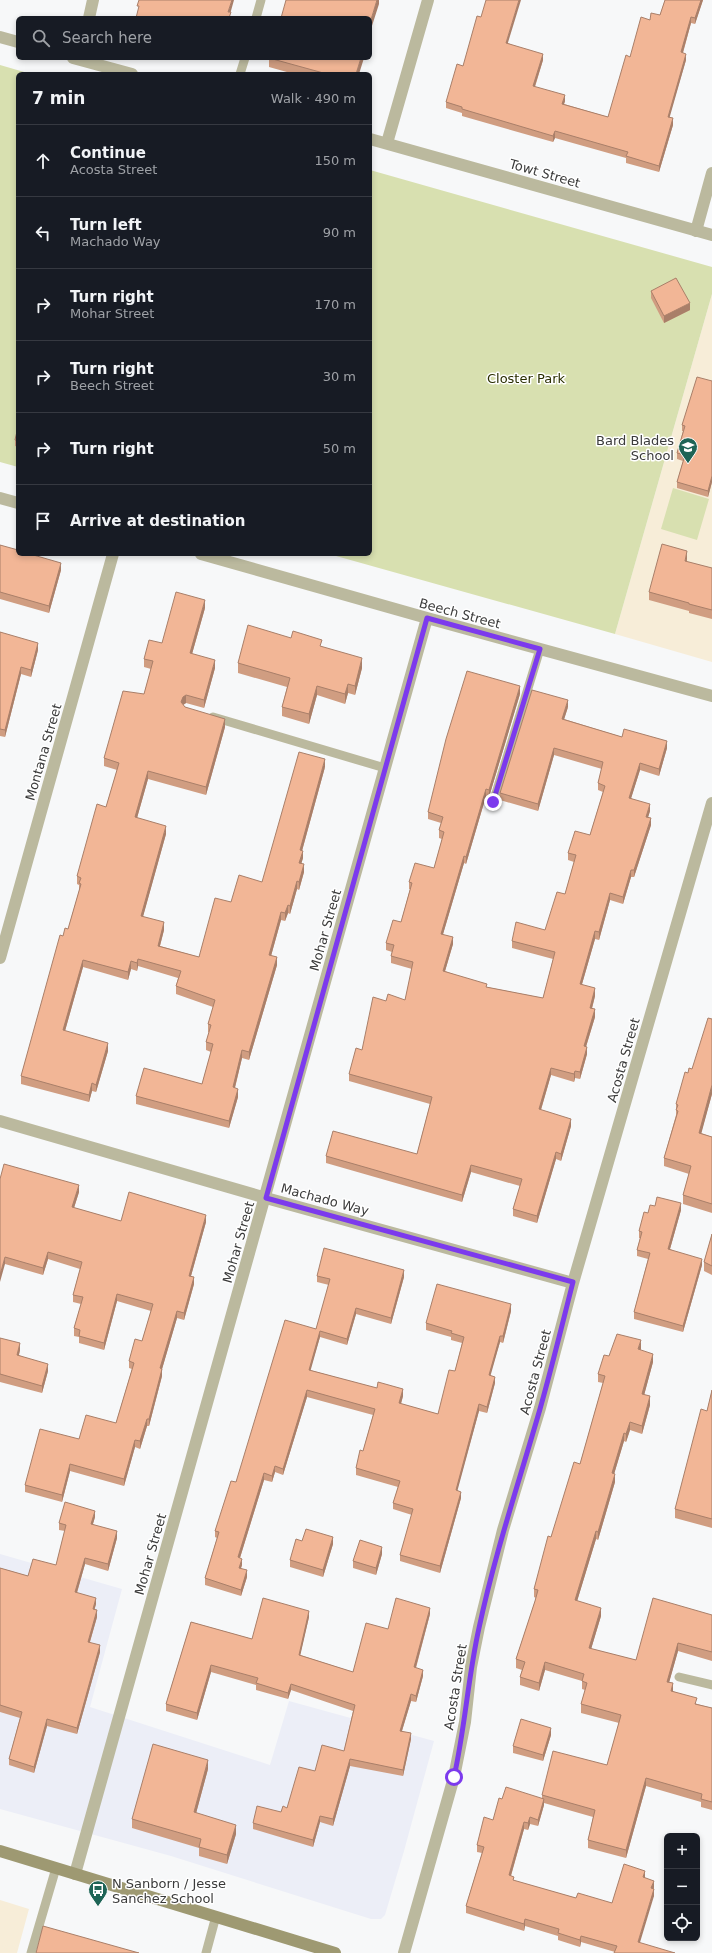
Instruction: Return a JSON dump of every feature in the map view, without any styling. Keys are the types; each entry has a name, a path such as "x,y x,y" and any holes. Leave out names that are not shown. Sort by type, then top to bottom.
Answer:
{"main road":[{"path":"0,1851 335,1953"}],"street":[{"path":"90,16 94,0"},
{"path":"387,143 428,0"},
{"path":"0,37 16,41"},
{"path":"83,60 125,72"},
{"name":"Towt Street","path":"372,139 712,235"},
{"path":"696,231 712,173"},
{"path":"0,498 16,502"},
{"name":"Montana Street","path":"0,958 113,556"},
{"name":"Beech Street","path":"208,556 712,696"},
{"name":"Mohar Street","path":"75,1874 266,1198 427,618"},
{"name":"Acosta Street","path":"404,1953 455,1770 465,1722 471,1667 492,1576 540,1408 573,1282 712,803"},
{"name":"Machado Way","path":"0,1121 266,1198 573,1282"}],"lane":[{"path":"257,16 261,0"},
{"path":"241,72 244,60"},
{"path":"493,802 540,649"},
{"path":"202,714 385,768"},
{"path":"679,1677 712,1685"},
{"path":"31,1953 56,1868"},
{"path":"206,1953 216,1916"}],"shaded area":[{"name":"Bard Blades School","path":"712,294 712,662 615,634"},
{"path":"0,1554 122,1589 90,1707 270,1765 289,1701 434,1741 385,1915 381,1919 371,1919 171,1856 0,1809"},
{"path":"0,1900 29,1909 17,1953 0,1953"}],"green space":[{"path":"0,65 24,72 16,72 16,466 0,462"},
{"name":"Closter Park","path":"372,171 712,267 712,294 615,634 336,556 372,556"},
{"path":"673,488 709,499 697,540 661,529"}],"building":[{"path":"139,0 232,0 228,12 231,12 230,16 136,16 139,6 137,6"},
{"path":"286,0 377,0 372,16 282,16"},
{"path":"486,0 519,0 506,43 543,54 533,86 565,95 562,104 608,117 626,55 630,57 641,17 650,20 651,13 660,15 665,0 701,0 695,18 691,17 681,52 686,54 668,117 673,118 659,166 626,156 628,152 555,131 553,136 462,109 462,107 446,102 457,64 463,66 477,16 481,17"},
{"path":"276,60 360,60 357,72 320,72"},
{"path":"676,278 690,303 664,316 651,291"},
{"path":"697,377 712,381 712,476 708,491 677,482 685,455 677,453 685,426 682,425"},
{"path":"662,544 687,551 685,561 712,568 712,610 649,592"},
{"path":"0,545 16,549 16,556 37,556 61,563 49,606 0,592"},
{"path":"176,592 205,600 190,653 215,660 204,700 186,695 183,697 181,702 185,707 225,719 206,787 148,771 135,817 166,826 141,916 164,922 158,946 199,957 215,898 231,902 239,875 262,882 299,752 325,759 300,850 303,851 299,863 304,864 299,882 297,881 290,906 288,905 285,913 281,912 269,955 277,957 249,1052 242,1050 233,1087 238,1089 229,1121 136,1096 144,1068 202,1084 213,1044 206,1042 211,1025 208,1024 215,1000 176,986 181,971 138,959 137,963 131,961 128,972 83,960 63,1030 108,1043 96,1085 92,1083 89,1095 21,1076 60,935 63,936 65,928 68,929 81,884 79,883 81,878 77,876 97,804 106,807 119,763 104,758 123,691 144,694 153,661 144,659 149,640 162,643"},
{"path":"248,625 291,638 293,631 322,640 320,646 362,658 355,686 348,684 345,694 317,686 309,714 282,707 290,678 238,663"},
{"path":"0,632 38,643 31,670 21,667 5,730 0,729"},
{"path":"467,671 520,686 489,790 486,789 441,934 453,937 443,971 487,984 486,987 543,998 555,952 512,941 516,922 545,930 557,892 565,894 576,855 568,853 575,831 590,835 605,786 598,783 603,762 554,748 538,804 500,793 532,690 568,700 562,719 622,737 624,729 667,741 659,769 640,763 629,798 650,804 646,817 651,818 634,870 631,870 623,897 610,893 599,932 595,931 580,984 595,988 590,1008 595,1009 584,1046 587,1047 580,1072 575,1071 574,1074 551,1068 539,1109 571,1119 561,1154 556,1152 537,1216 513,1209 522,1179 471,1165 462,1195 326,1156 333,1131 417,1154 432,1097 349,1074 356,1048 362,1050 373,997 386,1001 388,994 405,1000 413,962 391,956 394,945 386,943 393,920 401,922 412,883 409,882 415,863 434,868 444,832 439,830 443,817 428,812 446,739"},
{"path":"708,1018 712,1019 712,1085 699,1133 712,1137 712,1204 683,1195 691,1166 664,1158 678,1111 676,1110 678,1105 676,1104 685,1072 688,1073 689,1068 692,1069"},
{"path":"4,1164 79,1185 72,1207 121,1221 129,1192 206,1215 189,1276 194,1277 184,1313 177,1311 160,1368 162,1369 149,1419 147,1419 140,1441 135,1440 124,1479 70,1464 62,1495 25,1485 40,1429 79,1439 86,1415 116,1423 134,1363 129,1361 135,1339 142,1341 153,1304 117,1294 104,1343 79,1336 80,1330 74,1328 83,1297 73,1295 82,1262 48,1252 43,1268 5,1257 0,1275 0,1179"},
{"path":"657,1197 681,1203 668,1249 702,1259 683,1326 634,1312 650,1253 637,1250 642,1232 639,1231 644,1212 648,1213 650,1205 655,1206"},
{"path":"712,1234 712,1266 704,1262"},
{"path":"324,1248 404,1270 391,1318 356,1308 347,1339 320,1331 309,1370 377,1388 378,1382 403,1389 399,1403 438,1414 449,1370 455,1371 464,1337 451,1333 452,1331 426,1323 437,1284 511,1304 503,1336 500,1336 489,1375 495,1377 487,1407 479,1404 456,1490 461,1492 440,1566 400,1555 413,1509 393,1503 400,1481 356,1468 360,1450 363,1451 375,1409 307,1390 283,1469 275,1466 272,1476 264,1473 238,1557 242,1559 239,1568 247,1570 241,1590 205,1578 219,1532 215,1531 231,1481 236,1482 285,1320 316,1329 330,1279 317,1276"},
{"path":"617,1334 641,1340 638,1349 653,1354 642,1394 650,1396 642,1426 630,1422 626,1434 624,1433 612,1473 615,1474 598,1532 596,1531 575,1600 601,1608 589,1648 636,1660 653,1598 712,1615 712,1652 678,1643 667,1682 673,1683 671,1691 697,1698 695,1704 712,1708 712,1802 701,1799 702,1794 646,1778 626,1850 588,1840 595,1810 542,1795 553,1751 607,1765 621,1715 581,1704 587,1683 582,1681 584,1674 545,1662 539,1683 520,1677 525,1662 516,1659 538,1590 534,1589 548,1536 551,1537 574,1462 580,1464 605,1376 598,1374 604,1355 609,1356"},
{"path":"0,1338 20,1343 17,1355 48,1364 42,1386 0,1374"},
{"path":"712,1390 712,1519 675,1509 701,1409 707,1411"},
{"path":"65,1502 95,1511 91,1524 117,1531 108,1564 85,1558 75,1592 96,1598 93,1609 97,1610 88,1642 100,1645 77,1728 47,1719 34,1767 9,1759 22,1712 0,1705 0,1568 28,1576 33,1559 56,1565 66,1525 59,1523"},
{"path":"306,1529 333,1537 323,1570 290,1560 296,1539 302,1541"},
{"path":"360,1540 382,1547 376,1568 353,1561"},
{"path":"263,1598 309,1611 299,1655 353,1672 366,1623 388,1629 396,1598 430,1608 414,1667 423,1670 416,1696 411,1694 400,1731 411,1733 403,1770 350,1759 333,1819 320,1816 313,1840 253,1823 257,1806 281,1812 283,1806 287,1808 299,1767 315,1771 322,1745 344,1751 355,1705 291,1684 288,1693 256,1683 258,1678 211,1665 197,1713 166,1704 191,1622 252,1639"},
{"path":"521,1719 551,1728 543,1755 513,1746"},
{"path":"153,1744 208,1760 194,1812 236,1825 227,1855 199,1847 201,1839 132,1819"},
{"path":"506,1787 544,1799 538,1820 530,1817 528,1823 524,1822 509,1875 514,1877 513,1880 576,1898 578,1893 612,1903 624,1864 645,1871 643,1877 654,1881 651,1888 654,1889 638,1942 675,1953 614,1953 617,1946 581,1936 580,1940 558,1933 559,1929 525,1919 524,1924 466,1906 484,1847 477,1845 484,1817 493,1820 499,1798 502,1799"},
{"path":"43,1926 139,1953 36,1953"}],"place":[{"name":"Bard Blades School","path":"688,464"},
{"name":"N Sanborn / Jesse Sanchez School","path":"98,1907"}],"route":[{"path":"454,1777 465,1722 471,1667 479,1627 503,1530 540,1408 573,1282 266,1198 427,618 540,649 493,802"}]}
